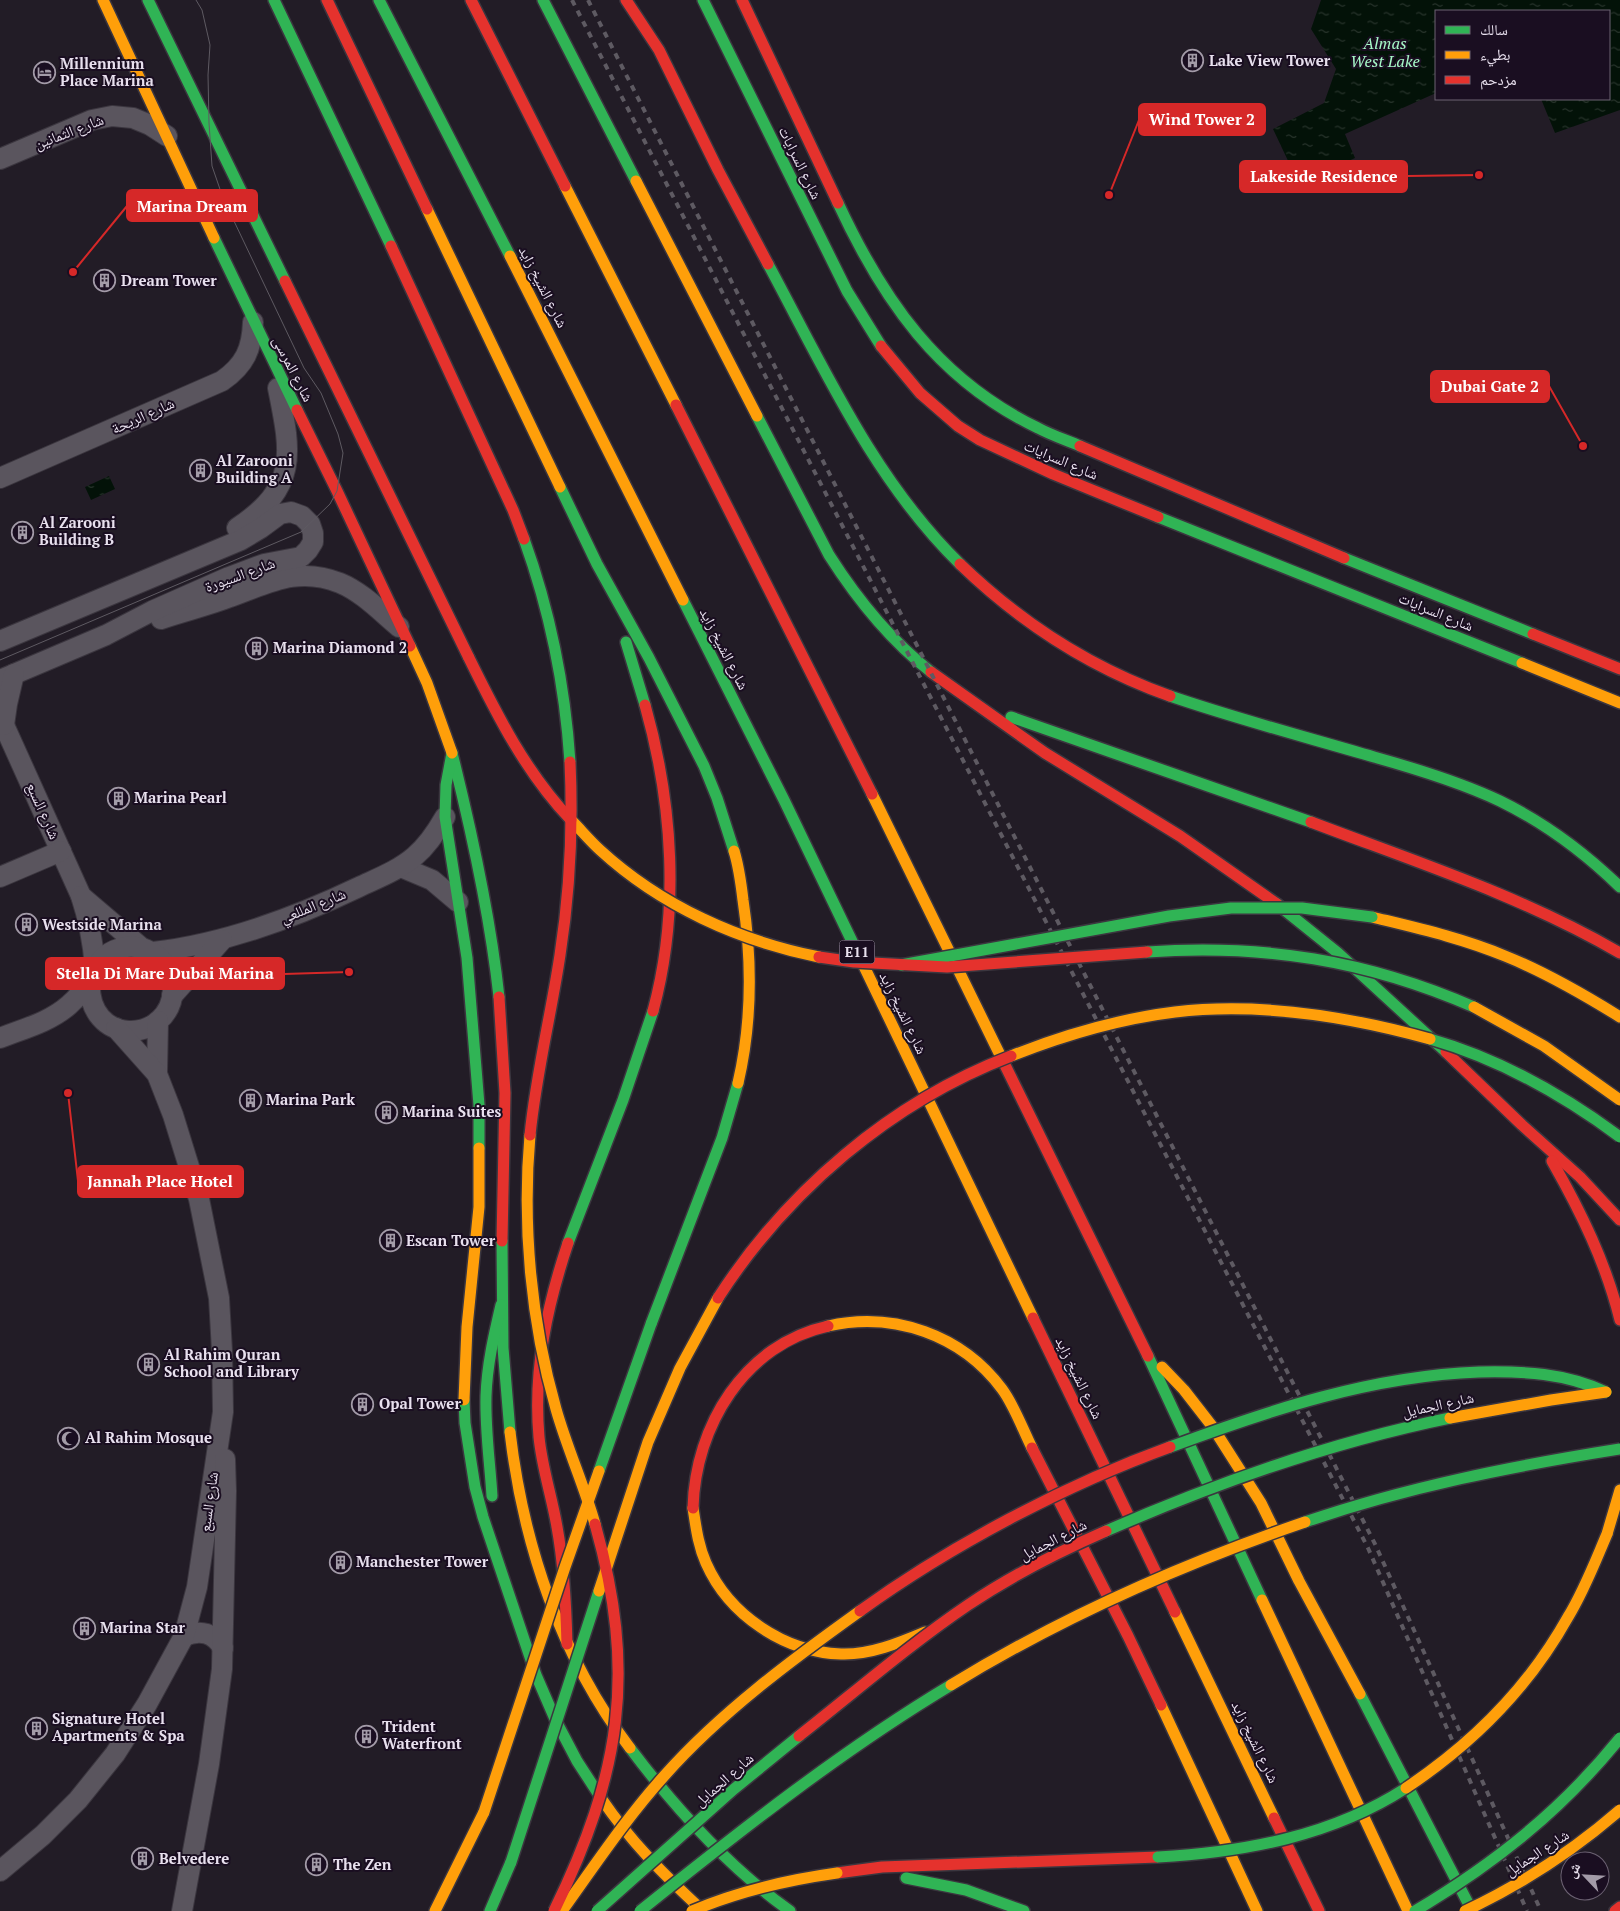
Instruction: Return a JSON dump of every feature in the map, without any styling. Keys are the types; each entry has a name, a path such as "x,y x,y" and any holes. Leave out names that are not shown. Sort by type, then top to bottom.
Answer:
{"main road":[{"name":"شارع المرسى","path":"103,0 253,322 337,491 427,683 452,753 477,857 500,1005 504,1060 505,1116 501,1305"},
{"name":"شارع المرسى","path":"148,0 500,723 540,783 587,837 613,862 641,884 694,916 750,939 810,956 863,963 901,964"},
{"path":"274,0 496,471 528,551 552,634 566,719 570,762 571,848 568,891 556,983 537,1080 531,1124 528,1175 528,1234 537,1322 548,1380 564,1437 587,1497 604,1559 615,1623 619,1668 615,1732 603,1795 581,1856 554,1911"},
{"path":"327,0 400,156 597,564 653,666 704,766 718,798 738,864 748,933 750,967 746,1037 733,1105 651,1324 562,1576 484,1812 475,1856"},
{"name":"شارع الشيخ زايد","path":"379,0 784,800 1319,1911"},
{"path":"472,0 869,788 1145,1350 1408,1911"},
{"path":"543,0 829,555 852,592 892,639 945,684 975,702 1014,732 1055,760 1141,811 1229,868 1306,926 1379,988 1543,1146 1580,1176 1620,1220"},
{"path":"626,0 659,50 718,170 874,460 918,520 969,574 1027,621 1073,651 1123,677 1192,703 1424,772 1483,794 1531,819 1564,840 1620,887"},
{"name":"شارع السرايات","path":"702,0 866,327 889,360 916,390 947,417 980,440 1053,474 1620,703"},
{"name":"شارع السرايات","path":"742,0 813,170 849,227 896,309 946,365 974,389 1005,410 1037,428 1286,534 1620,669"},
{"path":"361,97 400,156"},
{"path":"792,180 813,170"},
{"path":"567,1644 564,1588 558,1533 541,1454 538,1392 544,1329 563,1259 635,1068 654,1007 666,948 670,904 669,836 654,743 630,652 597,564"},
{"path":"975,702 1072,741 1253,801 1481,885 1571,926 1620,953"},
{"path":"452,753 446,784 445,817 470,987 479,1105 480,1164 478,1221 464,1359 465,1423 474,1486 536,1675 555,1719 577,1761 602,1801 631,1839 663,1874 703,1911"},
{"path":"901,964 1169,916 1231,908 1302,908 1372,917 1465,942 1535,969 1579,992 1620,1017"},
{"path":"901,964 933,967 973,966 1142,952 1216,950 1285,954 1342,963 1408,981 1480,1010 1532,1038 1620,1100"},
{"path":"490,1911 510,1862 645,1451 665,1399 704,1320 726,1285 751,1251 795,1201 838,1160 905,1110 985,1066 1055,1038 1095,1027 1175,1012 1267,1010 1341,1018 1456,1048 1519,1074 1549,1089 1620,1137"},
{"path":"1543,1146 1562,1177 1591,1239 1610,1287 1620,1320"},
{"path":"501,1305 506,1403 521,1504 540,1575 567,1644 602,1709 645,1769 721,1854 750,1880 790,1911"},
{"path":"496,1552 486,1410 491,1351 501,1305"},
{"path":"936,1628 895,1644 860,1653 823,1652 788,1643 756,1625 730,1600 710,1570 697,1535 693,1508 695,1478 701,1452 723,1402 740,1380 760,1360 781,1344 815,1329 832,1324 860,1321 887,1322 914,1327 940,1337 964,1351 985,1369 1003,1390 1017,1414 1128,1636 1257,1911"},
{"path":"1145,1350 1184,1390 1238,1464 1381,1733 1472,1911"},
{"path":"562,1911 640,1803 683,1756 751,1696 836,1629 893,1589 994,1528 1046,1501 1136,1460 1210,1432 1266,1413 1384,1382 1446,1374 1509,1372 1582,1381 1606,1392"},
{"name":"شارع الجمايل","path":"597,1911 780,1751 936,1628 1009,1580 1086,1539 1126,1521 1252,1472 1339,1445 1427,1422 1516,1404 1606,1392 1620,1392"},
{"path":"640,1911 808,1780 889,1722 968,1675 1092,1608 1233,1547 1315,1518 1371,1501 1485,1472 1620,1449"},
{"path":"692,1911 754,1888 781,1882 882,1867 1218,1853 1261,1846 1295,1837 1328,1827 1360,1813 1398,1792 1448,1758 1494,1718 1523,1685 1562,1628 1579,1598 1607,1534 1620,1490"},
{"path":"1415,1911 1473,1875 1544,1821 1571,1796 1620,1738"},
{"name":"شارع الجمايل","path":"1465,1911 1510,1889 1532,1875 1576,1846 1620,1810"},
{"path":"435,1911 484,1812"},
{"path":"837,1874 904,1878 932,1882 987,1896 1024,1911"},
{"path":"1615,1911 1620,1907"}],"street":[{"name":"شارع الثمانين","path":"0,159 92,120 112,116 133,118 150,125 167,136"},
{"name":"شارع الريحة","path":"0,478 222,381 237,369 247,354 252,339 253,322"},
{"name":"شارع السيورة","path":"162,571 188,553 234,530 254,516 269,502 278,488 288,455 287,434 273,362"},
{"name":"شارع السيورة","path":"4,636 240,540 280,514 291,512 302,516 310,524 313,542 301,557 264,564 238,574 152,611 106,635 7,677"},
{"name":"شارع السيورة","path":"106,635 138,628 283,577 303,575 322,577 342,584 357,593 400,628"},
{"name":"شارع السبع","path":"7,677 7,704 2,724 81,896 93,943 92,973"},
{"name":"شارع المللعي","path":"148,950 184,948 222,940 311,910 401,866 427,844 445,817"},
{"path":"0,876 61,851"},
{"path":"401,866 432,880 458,902"},
{"name":"شارع السبع","path":"81,896 148,950"},
{"name":"شارع المللعي","path":"172,996 222,940"},
{"path":"0,1038 56,1016 75,999 104,957 115,950 128,946 148,950 163,961 169,971 173,984 170,1006 158,1021 149,1027 127,1030 108,1023 56,1016"},
{"path":"92,973 89,992 92,1006 108,1023"},
{"name":"شارع السبع","path":"0,1871 43,1835 78,1800 115,1754 147,1704 184,1636 197,1587 223,1412 221,1318 212,1258 199,1199 173,1115 157,1074 158,1021"},
{"name":"شارع السبع","path":"108,1023 157,1074"},
{"path":"182,1911 209,1764 223,1648 226,1490 223,1412"},
{"path":"184,1636 193,1632 202,1632 218,1640 223,1648"}],"water":[{"name":"Almas West Lake","path":"1321,0 1620,0 1620,110 1555,133 1541,100 1610,100 1610,10 1435,10 1435,93 1345,134 1355,158 1299,184 1273,129 1324,103 1336,69 1311,29"},
{"path":"109,476 115,489 91,500 85,487"}],"tram line":[{"path":"0,660 301,532 330,504 337,491 343,453 338,434 321,393 304,368 223,198 212,166 208,75 210,45 202,10 196,0"}],"railway":[{"path":"572,0 1368,1548 1527,1911"},
{"path":"588,0 1375,1544 1541,1911"}],"traffic: fast":[{"path":"148,0 285,281"},
{"path":"274,0 391,246"},
{"path":"379,0 510,256"},
{"path":"543,0 636,181"},
{"path":"703,0 847,291 881,346"},
{"path":"838,203 855,239 895,304 917,334 943,361 971,386 1003,409 1043,431 1080,446"},
{"path":"214,238 297,410"},
{"path":"768,264 831,382 876,460 929,531 960,564"},
{"path":"757,416 829,555 863,603 888,633 931,672"},
{"path":"560,487 597,564 649,658 704,766 717,798 734,851"},
{"path":"1158,517 1522,663"},
{"path":"524,539 549,621 555,649 568,734 570,762"},
{"path":"1344,558 1533,634"},
{"path":"683,600 784,800 861,960"},
{"path":"626,642 645,705"},
{"path":"1170,696 1422,771 1485,794 1517,810 1548,829 1578,850 1620,887"},
{"path":"1011,717 1311,822"},
{"path":"452,753 480,874 491,935 499,997"},
{"path":"452,753 446,785 445,817 467,958 479,1105 479,1148"},
{"path":"1277,904 1338,953 1446,1052"},
{"path":"901,965 1169,916 1231,908 1302,908 1372,917"},
{"path":"1147,952 1232,951 1273,953 1314,959 1394,977 1474,1007"},
{"path":"568,1243 623,1100 653,1011"},
{"path":"1430,1039 1456,1047 1530,1079 1576,1106 1620,1137"},
{"path":"651,1324 722,1138 738,1083"},
{"path":"502,1241 503,1348 510,1432"},
{"path":"492,1496 486,1396 489,1361 501,1305"},
{"path":"599,1471 651,1324"},
{"path":"1148,1356 1262,1600"},
{"path":"1170,1447 1283,1408 1322,1397 1399,1380 1479,1372 1528,1373 1560,1377 1606,1392"},
{"path":"464,1400 465,1423 475,1487 483,1517 536,1675 555,1719 577,1761 601,1798"},
{"path":"1106,1531 1190,1496 1275,1465 1362,1439 1450,1418"},
{"path":"1305,1522 1421,1488 1500,1470 1620,1449"},
{"path":"511,1862 599,1591"},
{"path":"640,1911 753,1822 831,1764 910,1710 951,1685"},
{"path":"1360,1694 1469,1905"},
{"path":"597,1911 734,1789 799,1736"},
{"path":"1415,1911 1472,1874 1525,1834 1574,1789 1620,1738"},
{"path":"630,1748 684,1815 704,1836 745,1876 790,1911"},
{"path":"1158,1857 1223,1851 1287,1839 1318,1830 1348,1818 1378,1805 1406,1788"},
{"path":"490,1911 511,1862"},
{"path":"906,1878 966,1890 1024,1911"}],"traffic: slow":[{"path":"103,0 214,238"},
{"path":"636,181 757,416"},
{"path":"565,186 676,405"},
{"path":"427,209 560,487"},
{"path":"510,256 683,600"},
{"path":"410,646 427,683 452,753"},
{"path":"1522,663 1620,703"},
{"path":"872,794 1002,1059"},
{"path":"571,820 596,847 624,870 675,904 731,931 789,950 819,957"},
{"path":"734,851 739,869 746,923 749,968 746,1038 738,1083"},
{"path":"1372,917 1423,929 1505,956 1564,984 1620,1017"},
{"path":"861,960 1033,1318"},
{"path":"1474,1007 1544,1046 1620,1100"},
{"path":"1011,1056 1051,1041 1112,1023 1154,1015 1207,1009 1271,1010 1303,1013 1367,1024 1430,1039"},
{"path":"530,1135 527,1204 528,1238 540,1342 556,1409 595,1524"},
{"path":"464,1400 467,1327 479,1207 479,1148"},
{"path":"599,1591 648,1442 680,1368 718,1298"},
{"path":"828,1326 853,1322 902,1325 947,1341 967,1354 986,1370 1002,1389 1032,1448"},
{"path":"1162,1367 1184,1390 1212,1426 1261,1503 1299,1581 1360,1694"},
{"path":"1450,1418 1606,1392"},
{"path":"510,1432 525,1516 535,1557 549,1598 565,1638 584,1676 630,1748"},
{"path":"484,1812 565,1567 599,1471"},
{"path":"1607,1534 1620,1490"},
{"path":"693,1508 701,1549 716,1582 744,1614 779,1638 820,1652 852,1654 884,1648 925,1632"},
{"path":"951,1685 1036,1637 1124,1594 1213,1556 1305,1522"},
{"path":"1406,1788 1454,1753 1476,1733 1536,1667 1553,1643 1574,1607 1607,1534"},
{"path":"1262,1600 1408,1911"},
{"path":"562,1911 612,1841 686,1752 758,1688 860,1611"},
{"path":"1175,1612 1274,1818"},
{"path":"1161,1705 1257,1911"},
{"path":"601,1798 624,1829 649,1857 703,1911"},
{"path":"1465,1911 1507,1890 1546,1866 1620,1810"},
{"path":"435,1911 484,1812"},
{"path":"692,1911 763,1887 837,1873"}],"traffic: jam":[{"path":"327,0 427,209"},
{"path":"471,0 565,186"},
{"path":"626,0 659,50 718,170 768,264"},
{"path":"742,0 838,203"},
{"path":"391,246 513,510 524,539"},
{"path":"285,281 469,658"},
{"path":"881,346 920,393 958,426 980,440 1053,474 1158,517"},
{"path":"676,405 872,794"},
{"path":"297,410 410,646"},
{"path":"1080,446 1344,558"},
{"path":"960,564 1007,605 1058,641 1112,672 1170,696"},
{"path":"1533,634 1620,669"},
{"path":"469,658 490,701 526,763 571,820"},
{"path":"931,672 1045,753 1180,836 1277,904"},
{"path":"645,705 662,781 670,858 670,897 667,935 662,973 653,1011"},
{"path":"530,1135 560,955 566,907 571,835 570,762"},
{"path":"1311,822 1507,897 1545,914 1620,953"},
{"path":"819,957 854,962 947,967 1147,952"},
{"path":"499,997 505,1093 502,1241"},
{"path":"1446,1052 1522,1125 1580,1177 1620,1220"},
{"path":"718,1298 745,1259 776,1222 809,1187 845,1154 924,1098 967,1075 1011,1056"},
{"path":"1002,1059 1148,1356"},
{"path":"1552,1161 1592,1238 1608,1278 1620,1320"},
{"path":"567,1644 561,1556 555,1516 540,1449 538,1387 543,1338 560,1267 568,1243"},
{"path":"1033,1318 1175,1612"},
{"path":"693,1508 696,1477 703,1448 715,1419 730,1393 749,1370 772,1350 798,1336 828,1326"},
{"path":"860,1611 932,1563 1009,1519 1050,1498 1130,1462 1170,1447"},
{"path":"1032,1448 1161,1705"},
{"path":"554,1911 577,1861 595,1814 607,1767 615,1722 618,1675 616,1628 608,1578 595,1524"},
{"path":"799,1736 903,1652 968,1605 1035,1565 1106,1531"},
{"path":"1274,1818 1319,1911"},
{"path":"837,1873 882,1867 1158,1857"},
{"path":"1615,1911 1620,1907"}],"place":[{"name":"Lake View Tower","path":"1193,61"},
{"name":"Millennium Place Marina","path":"44,73"},
{"name":"Lakeside Residence","path":"1479,175"},
{"name":"Wind Tower 2","path":"1109,195"},
{"name":"Marina Dream","path":"73,272"},
{"name":"Dream Tower","path":"105,281"},
{"name":"Dubai Gate 2","path":"1583,446"},
{"name":"Al Zarooni Building A","path":"200,470"},
{"name":"Al Zarooni Building B","path":"23,532"},
{"name":"Marina Diamond 2","path":"257,648"},
{"name":"Marina Pearl","path":"118,798"},
{"name":"Westside Marina","path":"26,925"},
{"name":"Stella Di Mare Dubai Marina","path":"349,972"},
{"name":"Jannah Place Hotel","path":"68,1093"},
{"name":"Marina Park","path":"250,1100"},
{"name":"Marina Suites","path":"386,1112"},
{"name":"Escan Tower","path":"390,1241"},
{"name":"Al Rahim Quran School and Library","path":"148,1364"},
{"name":"Opal Tower","path":"363,1404"},
{"name":"Al Rahim Mosque","path":"69,1438"},
{"name":"Manchester Tower","path":"340,1562"},
{"name":"Marina Star","path":"84,1628"},
{"name":"Signature Hotel Apartments & Spa","path":"36,1728"},
{"name":"Trident Waterfront","path":"366,1736"},
{"name":"Belvedere","path":"143,1859"},
{"name":"The Zen","path":"317,1865"}]}
